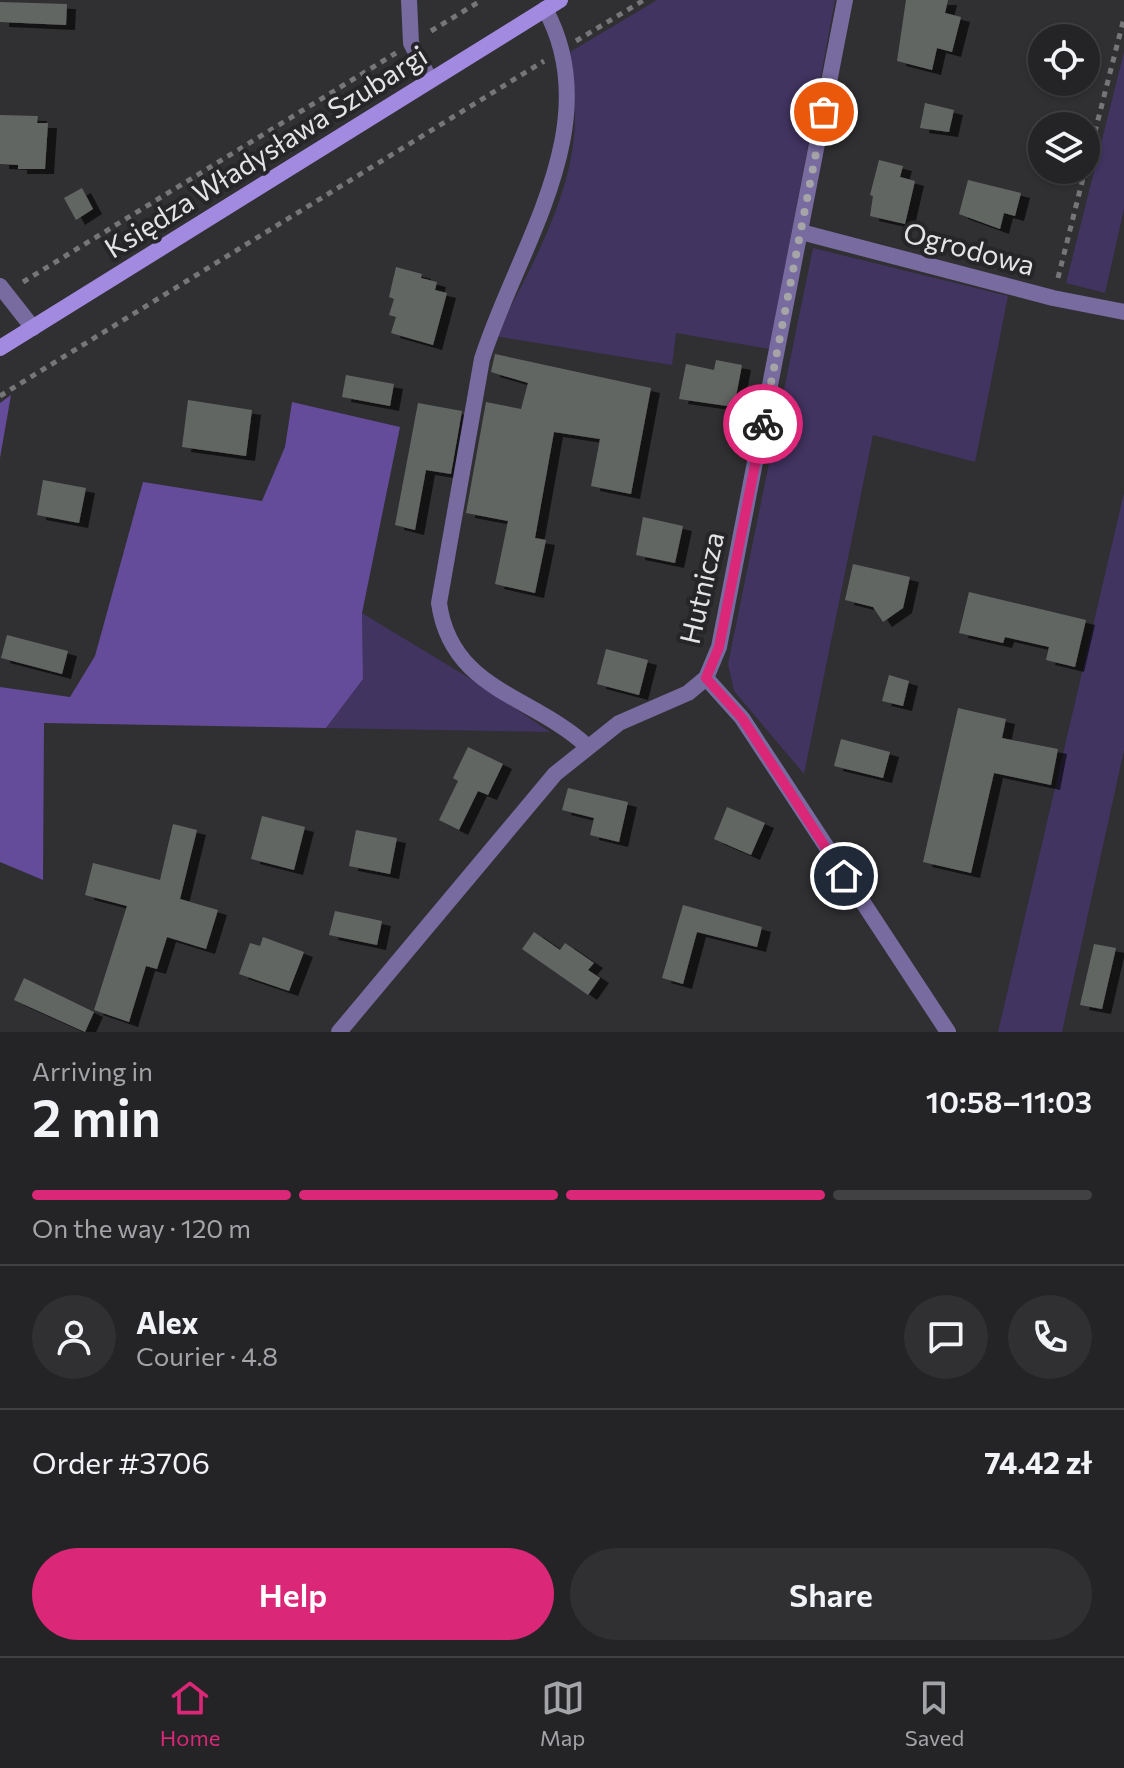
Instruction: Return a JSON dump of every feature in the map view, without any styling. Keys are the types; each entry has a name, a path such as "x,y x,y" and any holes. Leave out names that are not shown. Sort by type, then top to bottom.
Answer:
{"street":[{"path":"409,0 411,43 430,80"},
{"name":"Księdza Władysława Szubargi","path":"0,348 560,0"},
{"name":"Hutnicza","path":"339,1032 555,774 619,723 688,693 706,678 719,647 845,0"},
{"path":"545,9 561,50 565,106 557,166 543,213 494,320 482,359 439,603 442,629 452,648 479,676 506,696 548,715 587,746"},
{"name":"Ogrodowa","path":"801,232 1053,298 1124,312"},
{"path":"4,289 33,328"},
{"path":"706,678 742,718 948,1032"}],"path":[{"path":"4,289 482,0"},
{"path":"0,396 644,0"},
{"path":"1100,113 1124,18"},
{"path":"1053,298 1082,184"}],"shaded area":[{"path":"657,0 835,0 770,349 676,333 672,365 495,336 547,232 567,176 575,120 570,52"},
{"path":"1124,52 1124,209 1105,293 1066,283 1091,184 1100,184 1100,148"},
{"path":"813,248 1008,296 975,462 873,435 804,774 734,691 728,664"},
{"path":"11,395 0,458 0,403"},
{"path":"292,402 400,427 362,613 363,679 326,728 44,723 43,880 0,862 0,687 70,697 95,656 143,482 262,501 285,447"},
{"path":"1124,493 1124,750 1062,1032 998,1032"},
{"path":"362,613 479,684 550,732 326,728 363,679"}],"building":[{"path":"906,0 948,0 945,13 961,17 952,52 937,48 932,70 897,61"},
{"path":"0,2 67,4 66,25 0,22"},
{"path":"925,103 954,110 949,132 920,128"},
{"path":"0,115 38,116 37,123 48,123 45,169 18,169 18,165 0,164"},
{"path":"879,160 903,166 900,177 915,181 905,224 870,216 873,196 870,195"},
{"path":"968,180 1021,193 1015,216 1004,213 1000,229 959,214"},
{"path":"82,188 93,209 76,220 64,198"},
{"path":"396,267 422,274 421,278 437,282 435,290 447,293 433,345 391,333 396,317 389,315 394,299 389,297"},
{"path":"495,354 651,388 631,494 591,486 600,439 554,432 535,538 546,540 535,593 495,584 508,521 466,513 486,402 521,409 528,383 491,372"},
{"path":"716,360 742,365 734,407 679,399 686,364 714,370"},
{"path":"346,375 394,384 390,406 342,397"},
{"path":"188,400 252,410 246,456 182,447"},
{"path":"418,403 462,411 451,474 426,470 415,530 395,525"},
{"path":"43,480 86,488 79,523 37,515"},
{"path":"643,517 683,526 675,563 636,555"},
{"path":"853,564 910,577 903,608 883,622 873,607 845,600"},
{"path":"969,592 1086,620 1075,667 1046,660 1049,647 1005,637 1003,643 959,633"},
{"path":"7,635 68,651 62,674 1,658"},
{"path":"606,649 648,660 639,695 597,684"},
{"path":"889,675 909,681 903,706 882,701"},
{"path":"958,708 1006,719 1002,738 1058,749 1051,785 994,773 971,873 923,862"},
{"path":"841,739 890,752 883,778 834,766"},
{"path":"468,747 503,764 488,795 478,791 459,830 439,820 458,781 453,778"},
{"path":"568,788 628,802 619,842 590,835 594,818 562,810"},
{"path":"727,807 765,823 751,855 714,839"},
{"path":"262,816 305,827 294,870 251,859"},
{"path":"173,824 197,830 180,899 218,910 206,949 167,937 157,969 146,966 129,1022 94,1010 127,906 85,895 93,863 160,880"},
{"path":"356,830 397,838 390,874 349,866"},
{"path":"683,905 762,927 757,947 697,932 683,984 662,978"},
{"path":"335,911 382,921 377,945 329,935"},
{"path":"534,932 560,950 565,943 594,963 588,970 600,978 588,995 522,949"},
{"path":"263,937 304,952 289,991 239,974 250,943 260,946"},
{"path":"1094,944 1116,948 1102,1009 1080,1005"},
{"path":"24,978 94,1012 85,1032 14,1000"}],"way so far":[{"path":"763,424 824,112"}],"route":[{"path":"763,424 719,647 706,678 742,718 844,876"}]}
